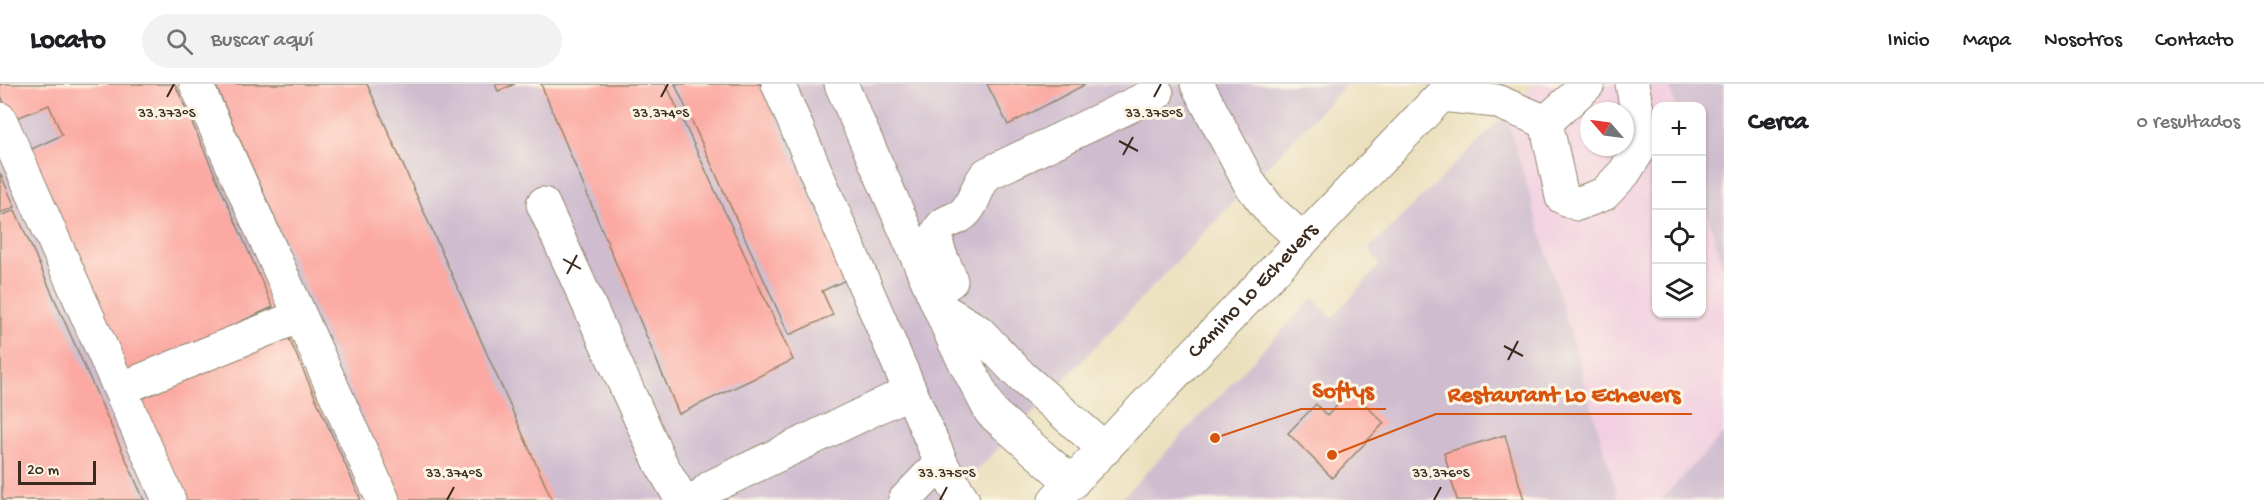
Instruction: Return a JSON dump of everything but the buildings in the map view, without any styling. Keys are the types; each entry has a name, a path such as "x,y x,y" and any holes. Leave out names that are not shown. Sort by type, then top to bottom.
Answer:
{"main road":[{"path":"196,84 383,500"},
{"path":"778,84 909,392 943,467 963,500"},
{"path":"841,84 936,301 992,412 1063,492"},
{"path":"1197,84 1250,183 1270,210 1303,240"},
{"path":"1546,122 1588,84"},
{"path":"1546,122 1562,197 1577,204 1604,194 1624,173 1640,148 1641,131 1632,84"},
{"path":"1447,89 1496,101 1546,122"},
{"name":"Camino Lo Echevers","path":"1063,492 1447,89"},
{"path":"936,301 951,280 947,265 935,242 938,231 944,223 963,214 980,181 987,174 1156,93"},
{"path":"0,119 169,500"},
{"path":"543,204 661,464 682,500"},
{"path":"936,301 978,331 1022,377 1105,449"},
{"path":"120,389 300,316"},
{"path":"697,500 711,487 909,392"},
{"path":"905,500 936,468 943,467"}],"shaded area":[{"path":"0,84 1346,84 949,500 0,500"},
{"path":"1535,84 1669,84 1674,102 1652,102 1652,318 1706,318 1706,209 1724,270 1724,500 1670,489 1660,500 1619,500 1506,114"},
{"path":"1669,84 1724,84 1724,270 1706,209 1706,102 1674,102"},
{"path":"1506,114 1619,500 1120,500 1313,298 1332,318 1380,265 1369,249"},
{"path":"1724,433 1724,500 1660,500"}],"place":[{"name":"Softys","path":"1215,438"},
{"name":"Restaurant Lo Echevers","path":"1332,455"}]}
